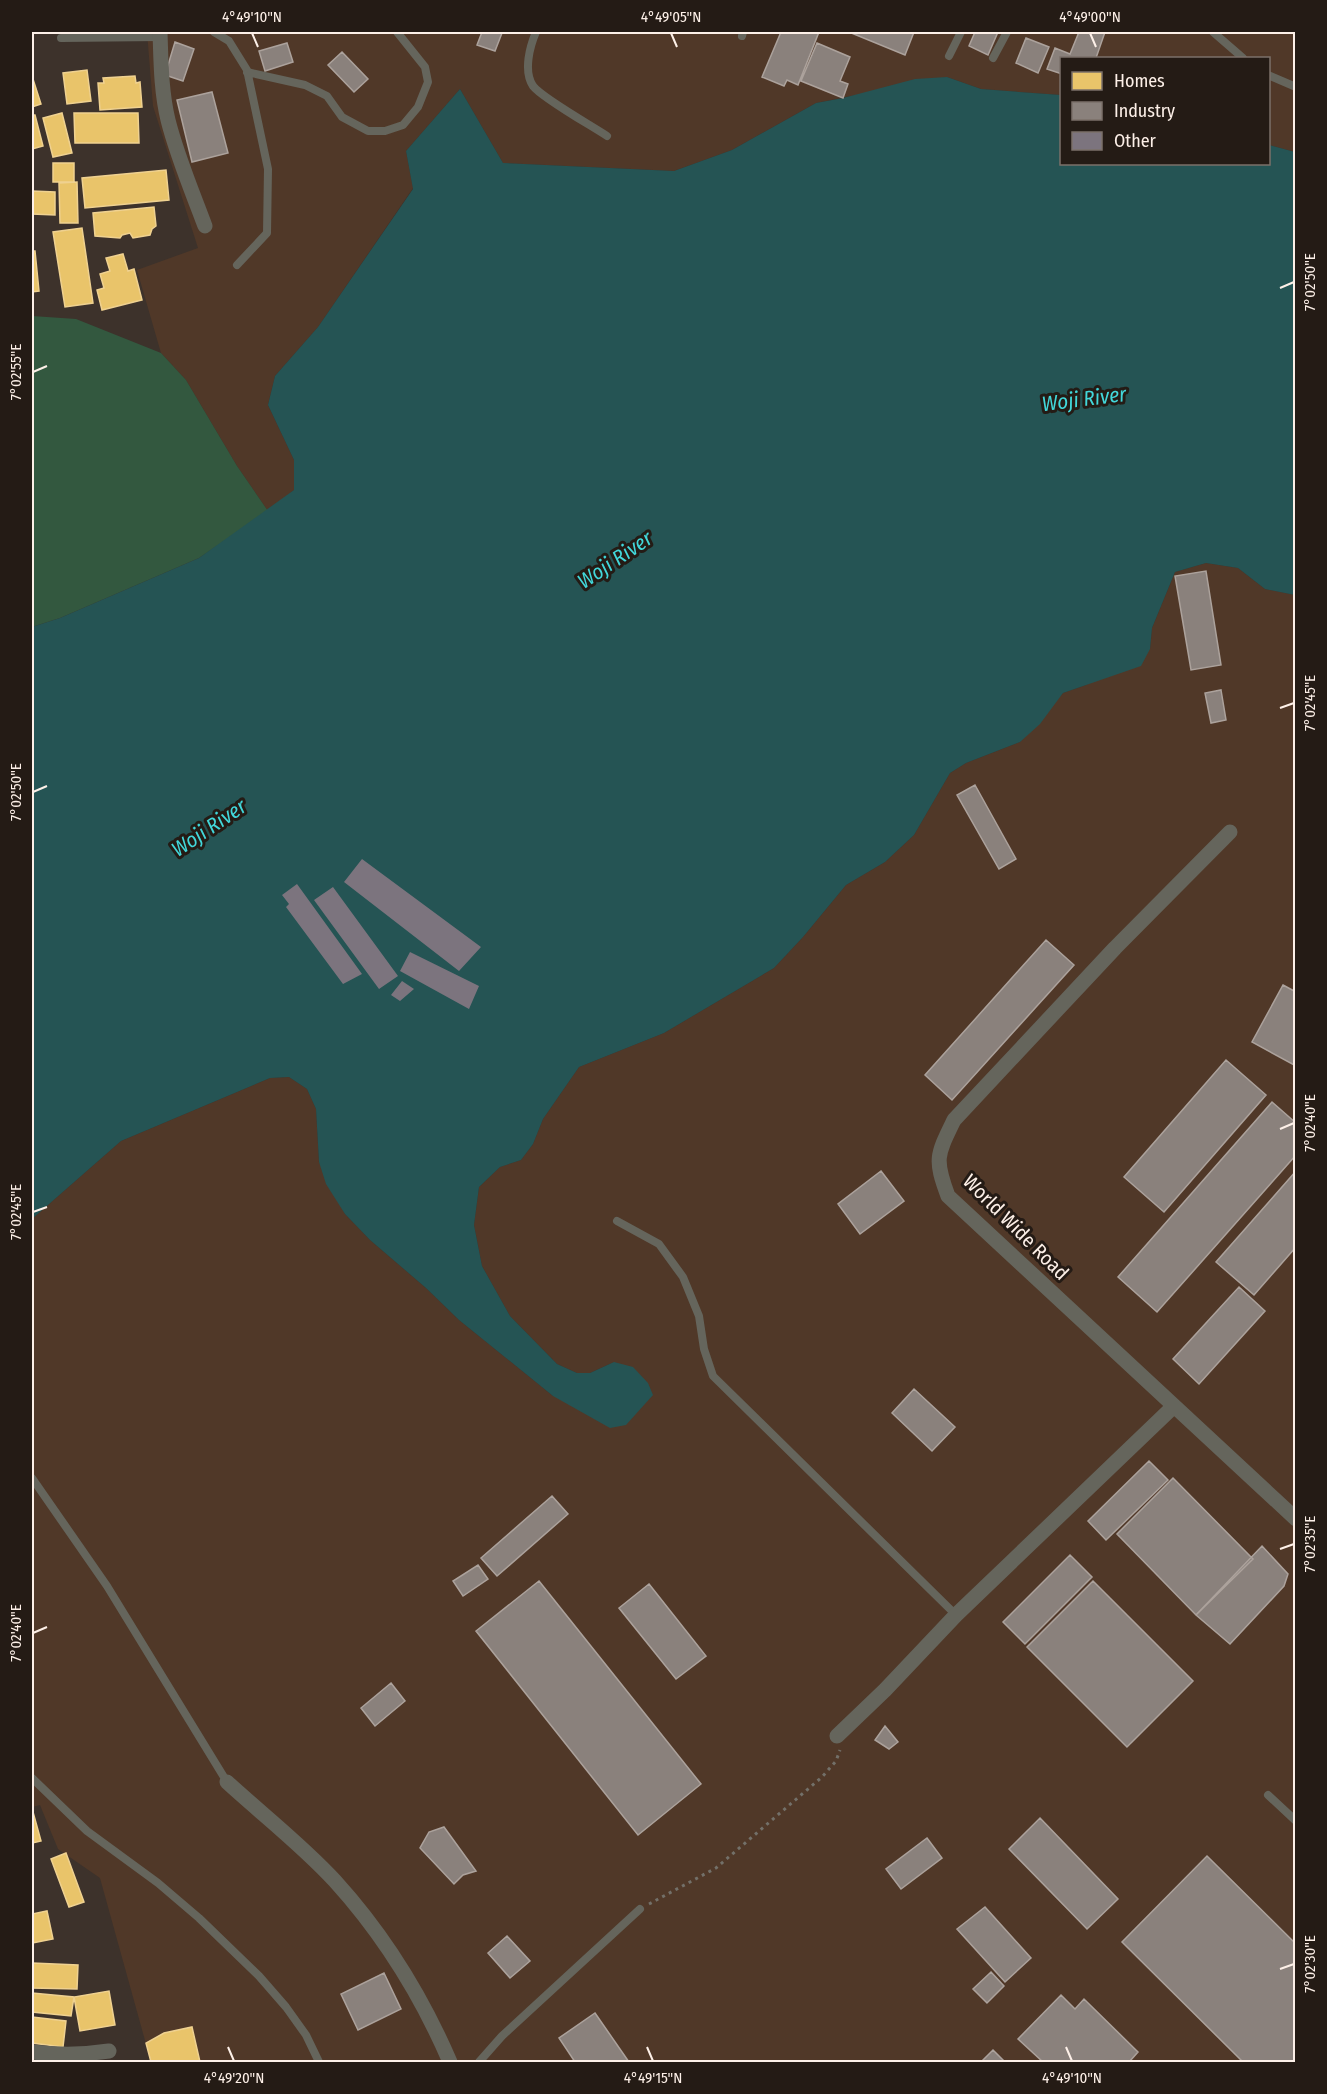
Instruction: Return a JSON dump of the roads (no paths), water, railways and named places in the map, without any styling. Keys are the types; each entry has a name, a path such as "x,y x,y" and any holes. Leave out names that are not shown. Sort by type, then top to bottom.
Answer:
{"street":[{"path":"160,34 163,90 168,120 205,226"},
{"name":"World Wide Road","path":"1230,832 1116,948 954,1120 939,1149 939,1172 948,1196 1296,1519"},
{"path":"837,1736 885,1690 956,1615 1174,1406"},
{"path":"228,1782 334,1880 360,1910 388,1948 412,1987 437,2031 450,2062"},
{"path":"32,2052 49,2054 109,2051"}],"lane":[{"path":"214,32 229,41 247,72 268,169 267,233 237,265"},
{"path":"247,72 306,85 327,96 342,117 368,132 385,131 403,125 418,107 428,82 425,67 397,32"},
{"path":"536,32 529,49 533,86 607,136"},
{"path":"949,56 961,32"},
{"path":"993,58 1007,32"},
{"path":"1213,32 1242,57"},
{"path":"61,38 160,34"},
{"path":"1270,76 1296,87"},
{"path":"616,1221 659,1244 683,1277 699,1316 704,1349 713,1376 956,1615"},
{"path":"32,1478 107,1586 228,1782"},
{"path":"32,1778 87,1831 158,1883 199,1918 259,1976 286,2007 306,2036 319,2062"},
{"path":"1268,1795 1296,1821"},
{"path":"479,2062 502,2036 640,1909"}],"water":[{"name":"Woji River","path":"947,77 981,89 1060,95 1060,165 1270,165 1270,145 1295,152 1295,595 1265,589 1238,568 1206,563 1175,572 1152,628 1150,649 1141,666 1063,693 1040,724 1020,742 966,763 950,773 914,835 885,862 846,885 774,968 664,1033 579,1067 543,1119 533,1144 521,1160 500,1167 479,1187 474,1225 482,1266 510,1316 557,1364 577,1373 590,1373 614,1362 633,1367 648,1383 653,1395 626,1425 610,1428 553,1396 459,1320 370,1240 345,1214 326,1184 319,1162 316,1109 307,1089 289,1077 270,1078 121,1141 32,1219 32,627 60,618 199,558 294,490 294,460 268,405 275,376 318,327 413,189 406,151 460,89 503,163 674,171 732,150 816,103 915,79"}]}
